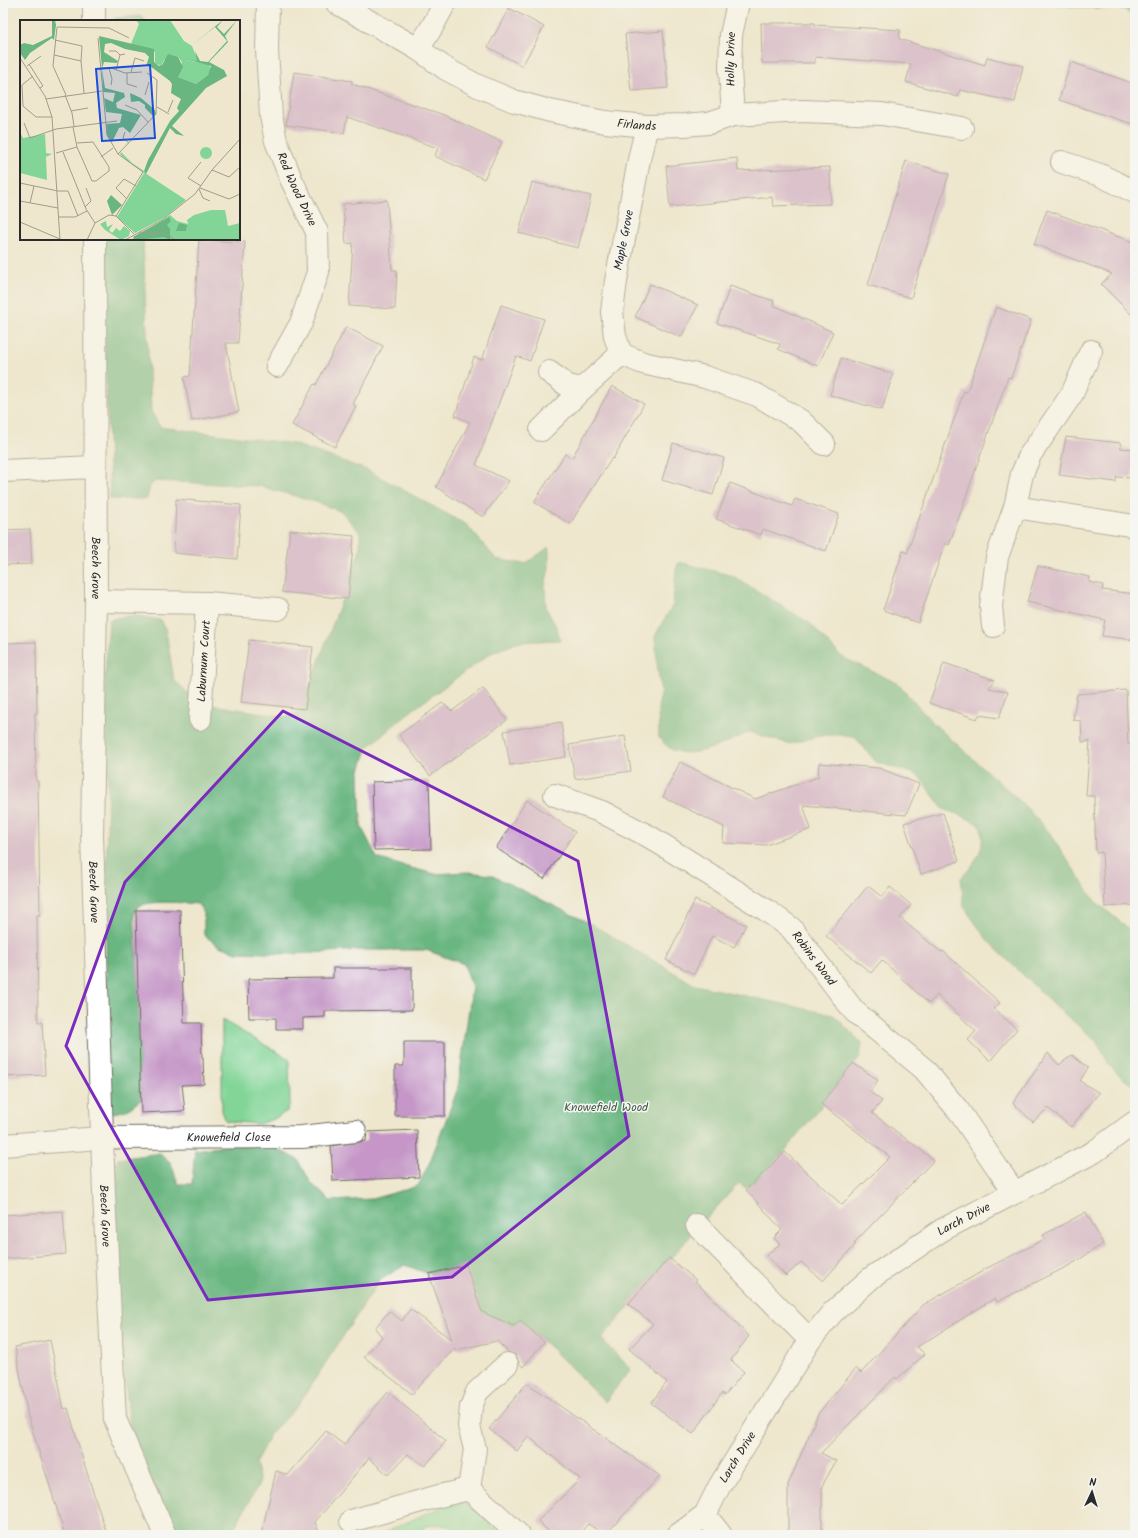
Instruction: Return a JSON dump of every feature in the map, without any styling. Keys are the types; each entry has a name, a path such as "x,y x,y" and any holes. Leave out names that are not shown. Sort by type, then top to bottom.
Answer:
{"street":[{"path":"94,3 94,20"},
{"name":"Red Wood Drive","path":"268,3 267,36 271,116 276,141 291,178 317,232 318,272 301,323 277,366"},
{"name":"Firlands","path":"337,3 418,49 446,69 478,86 514,101 550,112 605,122 648,126 684,126 709,123 733,116 802,111 882,114 962,128"},
{"path":"418,49 432,28 445,3"},
{"name":"Holly Drive","path":"733,116 730,70 731,35 738,3"},
{"name":"Maple Grove","path":"621,354 614,336 612,312 616,281 640,155 648,126"},
{"path":"1062,162 1100,175 1135,192"},
{"name":"Beech Grove","path":"95,240 96,601 92,836 101,1138 115,1419 165,1535"},
{"path":"993,626 991,606 997,558 1015,507 1022,474 1030,455 1072,394 1091,351"},
{"path":"541,430 582,389 621,354 643,363 705,377 757,395 802,421 824,444"},
{"path":"549,372 568,386 582,389"},
{"path":"3,470 95,467"},
{"path":"1015,507 1135,526"},
{"name":"Laburnum Court","path":"96,601 207,603 278,609"},
{"name":"Laburnum Court","path":"200,719 207,603"},
{"name":"Robins Wood","path":"555,795 602,812 650,837 766,910 791,928 854,1011 924,1069 958,1110 1014,1192"},
{"name":"Larch Drive","path":"678,1535 705,1516 720,1485 810,1340 832,1313 871,1278 942,1230 1094,1152 1135,1122"},
{"name":"Knowefield Close","path":"3,1145 101,1138 302,1137 355,1131"},
{"path":"697,1225 810,1340"},
{"path":"469,1489 475,1449 469,1426 471,1407 477,1392 507,1364"},
{"path":"351,1521 469,1489"},
{"path":"469,1489 519,1535"},
{"path":"705,1516 721,1535"}],"highlighted area":[{"path":"283,711 578,861 629,1136 452,1277 208,1300 66,1046 125,882"}],"green space":[{"path":"1048,3 1135,3 1135,18 1124,9 1083,8"},
{"path":"141,16 145,20 113,20 115,18"},
{"name":"Knowefield Wood","path":"102,240 143,240 151,411 160,427 294,444 367,470 467,525 496,559 525,564 549,547 549,568 545,586 546,608 557,628 560,640 519,642 491,653 411,711 367,748 359,774 361,826 377,858 435,874 468,872 491,875 591,924 695,985 834,1015 862,1043 860,1058 773,1166 746,1188 739,1183 693,1233 602,1338 605,1343 631,1369 605,1402 550,1347 520,1320 515,1326 490,1316 483,1320 448,1270 429,1274 405,1265 380,1280 298,1405 270,1434 255,1464 260,1482 234,1528 232,1535 176,1535 131,1435 121,1343 111,1173 118,1159 160,1153 171,1163 178,1184 192,1184 195,1150 234,1145 277,1149 298,1160 311,1183 330,1201 372,1199 418,1186 430,1162 458,1088 472,987 464,964 426,950 359,950 293,954 237,952 219,946 204,935 204,913 198,904 166,902 141,905 136,908 134,913 138,982 141,1099 126,1110 109,1113 107,1093 106,901 108,767 105,675 109,621 115,618 135,616 162,621 166,631 174,680 187,692 213,705 287,717 300,712 360,551 360,533 342,512 316,502 260,486 155,481 150,486 147,499 110,499"},
{"path":"679,562 733,576 811,624 842,657 897,683 931,721 1021,802 1047,830 1095,901 1135,934 1135,1086 1126,1081 1110,1066 1096,1041 1054,1005 988,941 964,907 961,878 979,854 982,840 980,825 965,817 943,809 918,775 876,762 854,736 823,735 790,744 750,732 711,748 690,753 671,749 659,738 658,707 661,695 655,637 673,605 676,569"},
{"path":"222,1020 289,1059 290,1104 287,1111 274,1119 258,1124 226,1121 222,1111"},
{"path":"451,1504 467,1505 482,1515 502,1535 461,1535 448,1526 437,1524 426,1526 416,1535 379,1535 427,1513"}],"building":[{"path":"509,8 544,27 522,66 488,47"},
{"path":"761,23 815,23 815,25 900,30 899,39 985,65 987,57 1023,66 1015,102 960,90 958,97 906,82 911,64 815,57 815,63 762,63"},
{"path":"663,31 668,88 631,91 625,34"},
{"path":"1071,62 1135,84 1135,125 1059,100"},
{"path":"294,72 352,81 352,84 444,115 502,142 484,179 435,156 438,148 347,117 344,133 286,125"},
{"path":"737,158 738,171 830,167 831,204 773,206 772,197 670,207 666,166"},
{"path":"906,161 949,174 911,298 868,285"},
{"path":"532,182 591,196 578,248 519,233"},
{"path":"387,200 392,270 397,270 395,309 349,306 353,243 346,244 343,204"},
{"path":"1047,210 1135,243 1135,318 1101,284 1112,274 1034,244"},
{"path":"199,240 245,242 238,343 226,343 239,412 192,421 184,377 190,376"},
{"path":"650,284 698,305 681,337 635,317"},
{"path":"730,286 774,301 773,305 833,332 818,366 778,349 780,344 717,323"},
{"path":"501,305 544,319 530,361 516,356 476,465 509,481 483,517 436,487 470,422 455,416 474,357 482,360"},
{"path":"996,307 1031,320 1011,378 1008,377 949,545 945,543 918,623 883,610 903,551 907,553 964,391 967,392"},
{"path":"346,327 383,346 353,404 356,406 335,447 292,425 314,384 316,385"},
{"path":"841,358 893,374 882,410 830,395"},
{"path":"612,386 644,404 613,459 612,458 570,524 534,502 565,454 572,458"},
{"path":"1066,437 1121,443 1120,448 1135,449 1132,478 1116,477 1116,482 1059,475"},
{"path":"673,443 724,458 713,495 662,480"},
{"path":"730,483 792,506 795,499 839,514 826,551 763,529 761,535 716,519"},
{"path":"176,499 241,505 237,559 174,553"},
{"path":"30,529 32,564 3,565 3,530"},
{"path":"290,530 354,536 348,599 282,592"},
{"path":"1038,566 1090,577 1089,582 1103,585 1102,590 1135,594 1135,640 1102,636 1105,620 1027,602"},
{"path":"249,640 313,647 305,709 241,702"},
{"path":"36,642 37,713 35,713 36,781 38,781 40,915 37,915 38,1022 42,1022 45,1075 3,1077 3,643"},
{"path":"944,663 995,680 989,688 1008,692 999,718 979,715 977,719 929,703"},
{"path":"483,688 507,720 430,776 399,735 442,703 452,711"},
{"path":"1126,690 1128,744 1135,743 1135,905 1105,907 1102,852 1096,853 1094,796 1086,796 1090,741 1082,742 1081,721 1073,720 1077,694"},
{"path":"561,722 566,757 510,765 504,731"},
{"path":"625,736 631,771 575,779 569,745"},
{"path":"680,762 755,799 818,777 819,763 879,768 919,784 906,815 803,805 811,829 766,845 723,843 724,827 663,797"},
{"path":"429,780 431,849 374,850 372,782"},
{"path":"527,800 575,832 544,879 496,848"},
{"path":"943,813 959,861 921,874 904,823"},
{"path":"868,886 882,897 890,887 911,905 900,918 941,952 943,951 1000,1003 994,1009 1017,1029 990,1061 968,1040 976,1031 937,995 929,1004 882,960 871,973 826,936"},
{"path":"695,900 746,925 734,947 712,936 694,974 666,960"},
{"path":"136,910 180,910 184,1023 201,1023 204,1084 182,1085 185,1111 141,1113"},
{"path":"333,968 412,968 412,1010 325,1011 325,1017 303,1018 303,1029 276,1029 276,1018 249,1018 248,979 333,978"},
{"path":"404,1042 445,1042 445,1116 395,1116 395,1066 404,1066"},
{"path":"1048,1053 1059,1065 1072,1055 1088,1068 1080,1081 1099,1093 1071,1127 1048,1108 1033,1122 1013,1103"},
{"path":"853,1063 878,1080 870,1092 882,1101 872,1113 934,1160 854,1243 856,1244 823,1281 801,1262 786,1276 766,1255 780,1244 774,1238 782,1230 746,1190 785,1152 842,1205 890,1157 821,1104"},
{"path":"417,1130 419,1177 333,1181 331,1146 366,1141 367,1132"},
{"path":"63,1211 66,1254 3,1259 3,1215"},
{"path":"1086,1212 1103,1244 1072,1264 997,1302 995,1298 917,1347 925,1354 897,1379 895,1377 821,1453 836,1461 822,1486 822,1535 788,1535 788,1485 818,1414 856,1368 861,1373 923,1305 983,1270 1045,1239 1043,1235"},
{"path":"669,1258 696,1280 695,1281 749,1336 731,1360 744,1372 725,1395 722,1393 693,1434 651,1403 667,1382 629,1349 653,1324 628,1304"},
{"path":"466,1265 482,1312 514,1326 520,1320 544,1342 523,1367 519,1363 516,1355 508,1352 497,1341 456,1350 455,1348 412,1394 364,1357 382,1337 375,1328 389,1311 402,1321 410,1309 452,1340 429,1274"},
{"path":"50,1340 64,1409 68,1408 107,1535 65,1535 28,1416 15,1347"},
{"path":"527,1383 660,1476 605,1535 588,1524 578,1535 552,1535 538,1521 580,1479 528,1436 517,1451 489,1429"},
{"path":"388,1392 446,1441 425,1466 408,1454 388,1475 369,1458 315,1522 320,1535 261,1535 276,1471 288,1475 326,1431 344,1445"}]}
